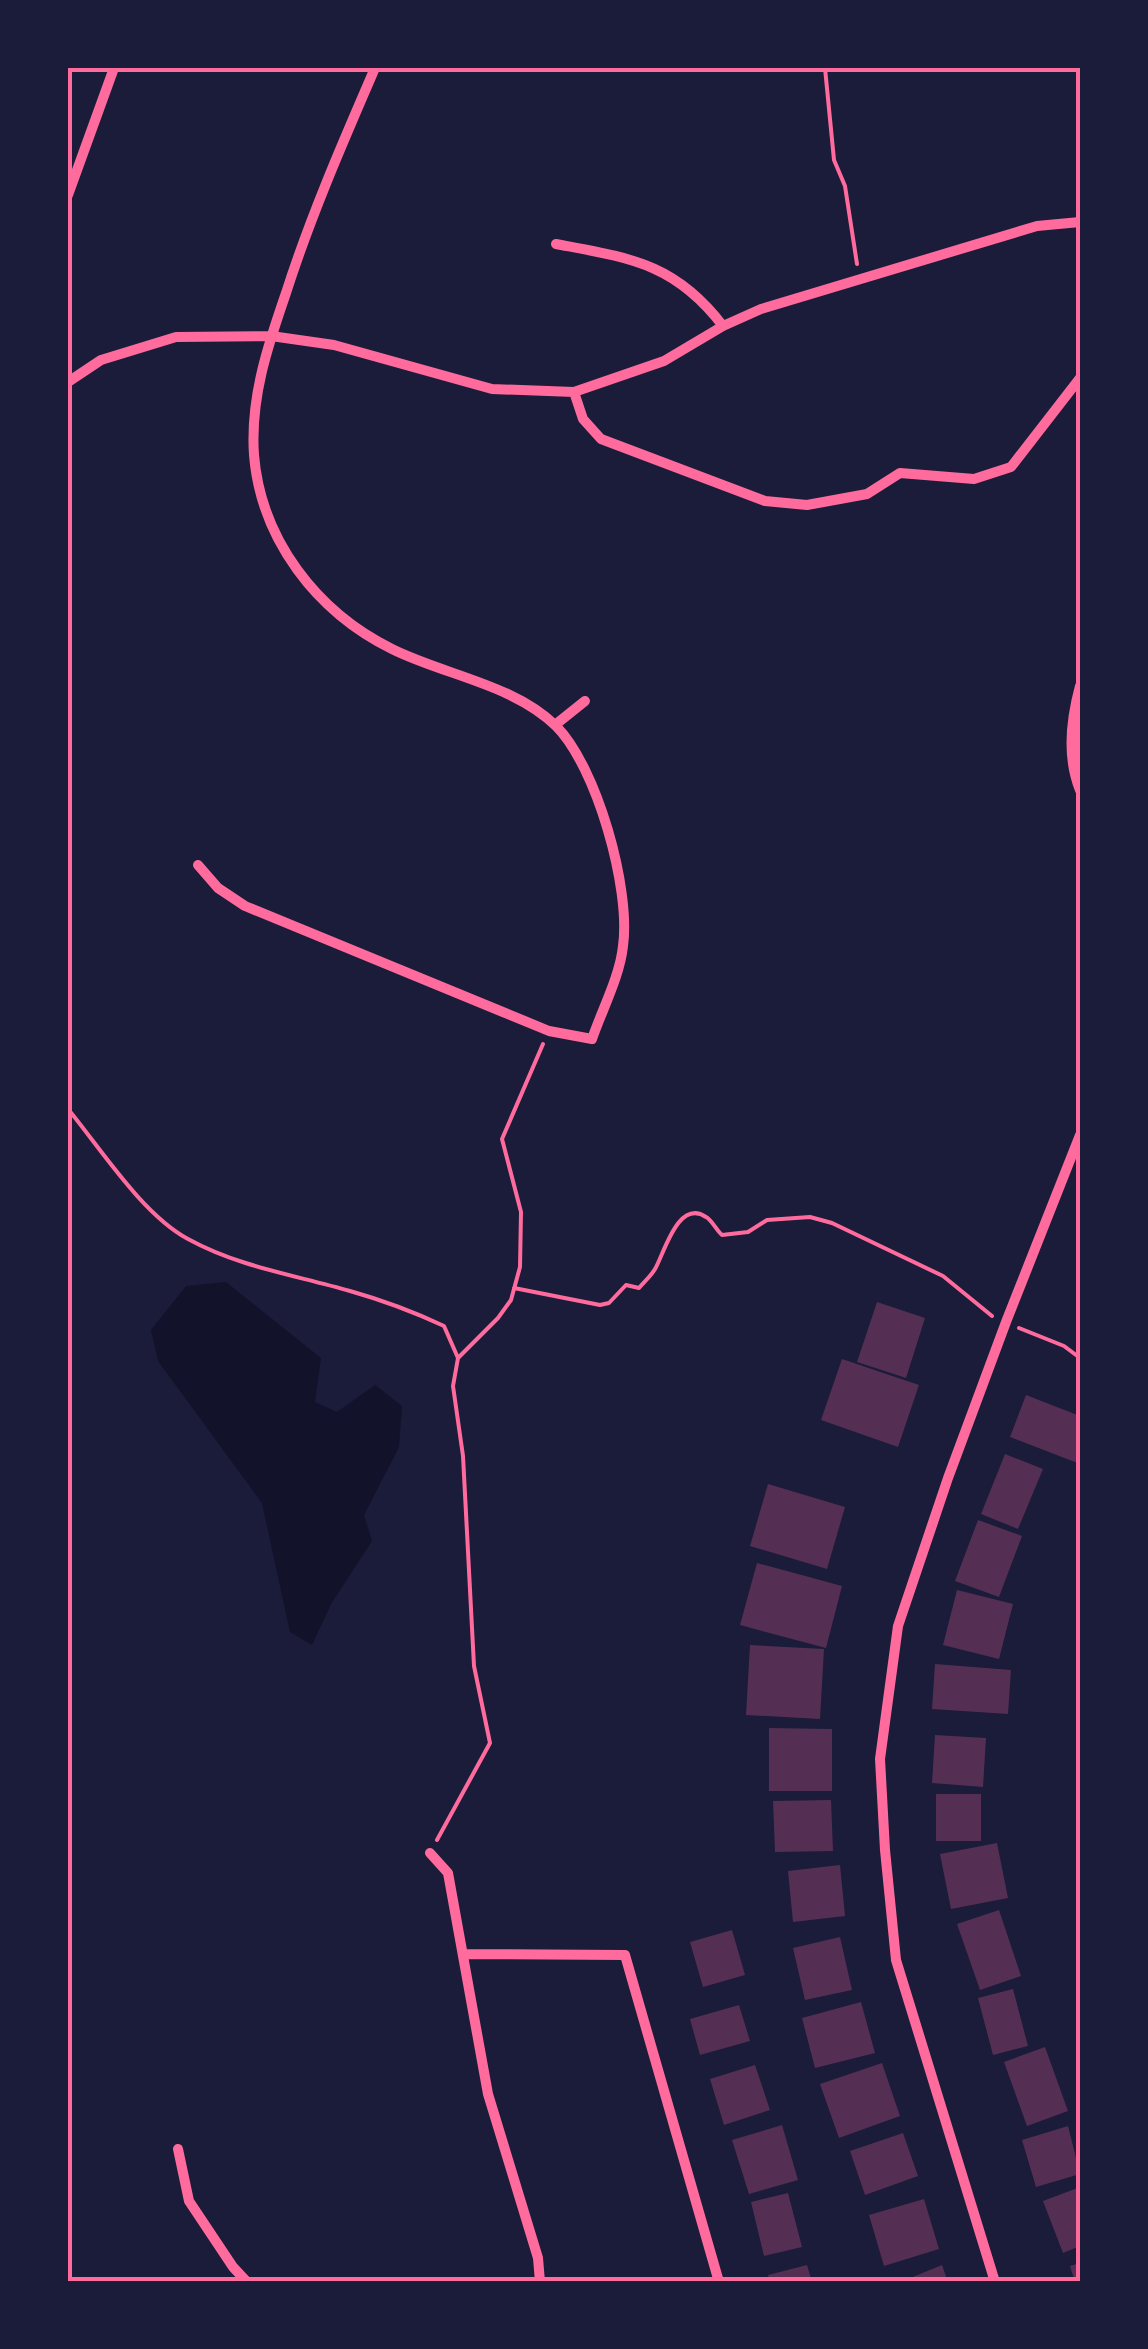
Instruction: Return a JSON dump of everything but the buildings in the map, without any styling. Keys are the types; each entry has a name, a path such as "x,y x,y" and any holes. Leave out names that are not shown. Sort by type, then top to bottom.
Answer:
{"street":[{"path":"68,195 114,68"},
{"path":"198,865 218,888 245,906 549,1030 592,1039 624,948 623,886 608,827 573,748 555,725 518,701 392,649 335,614 282,549 261,501 254,453 258,382 314,208 376,68"},
{"path":"68,382 100,360 176,336 271,336 334,346 492,390 574,392 664,361 760,309 1037,226 1080,222"},
{"path":"556,244 627,257 670,275 701,297 723,326"},
{"path":"574,392 583,419 602,440 765,501 807,505 867,494 900,473 974,479 1011,467 1080,378"},
{"path":"1080,686 1072,717 1075,776 1080,790"},
{"path":"555,725 586,701"},
{"path":"995,2282 896,1960 884,1850 880,1760 898,1626 948,1478 1080,1135"},
{"path":"430,1853 448,1873 488,2094 538,2258 540,2282"},
{"path":"465,1954 625,1956 719,2282"},
{"path":"178,2149 188,2202 248,2282"}],"path":[{"path":"825,68 834,160 845,186 860,279"},
{"path":"458,1358 498,1318 520,1267 521,1212 502,1139 549,1030"},
{"path":"68,1108 155,1214 186,1238 258,1269 349,1291 444,1326 458,1358 453,1386 464,1456 474,1666 490,1743 430,1853"},
{"path":"514,1288 600,1306 626,1285 639,1288 654,1272 676,1228 692,1214 707,1217 722,1235 732,1236 748,1232 767,1220 810,1217 832,1222 944,1276 992,1316"},
{"path":"1015,1326 1064,1346 1080,1358"}],"shaded area":[{"path":"226,1282 321,1358 315,1402 337,1412 375,1385 402,1406 399,1447 364,1515 372,1541 331,1604 312,1645 290,1632 262,1503 158,1361 151,1330 186,1286"}]}
